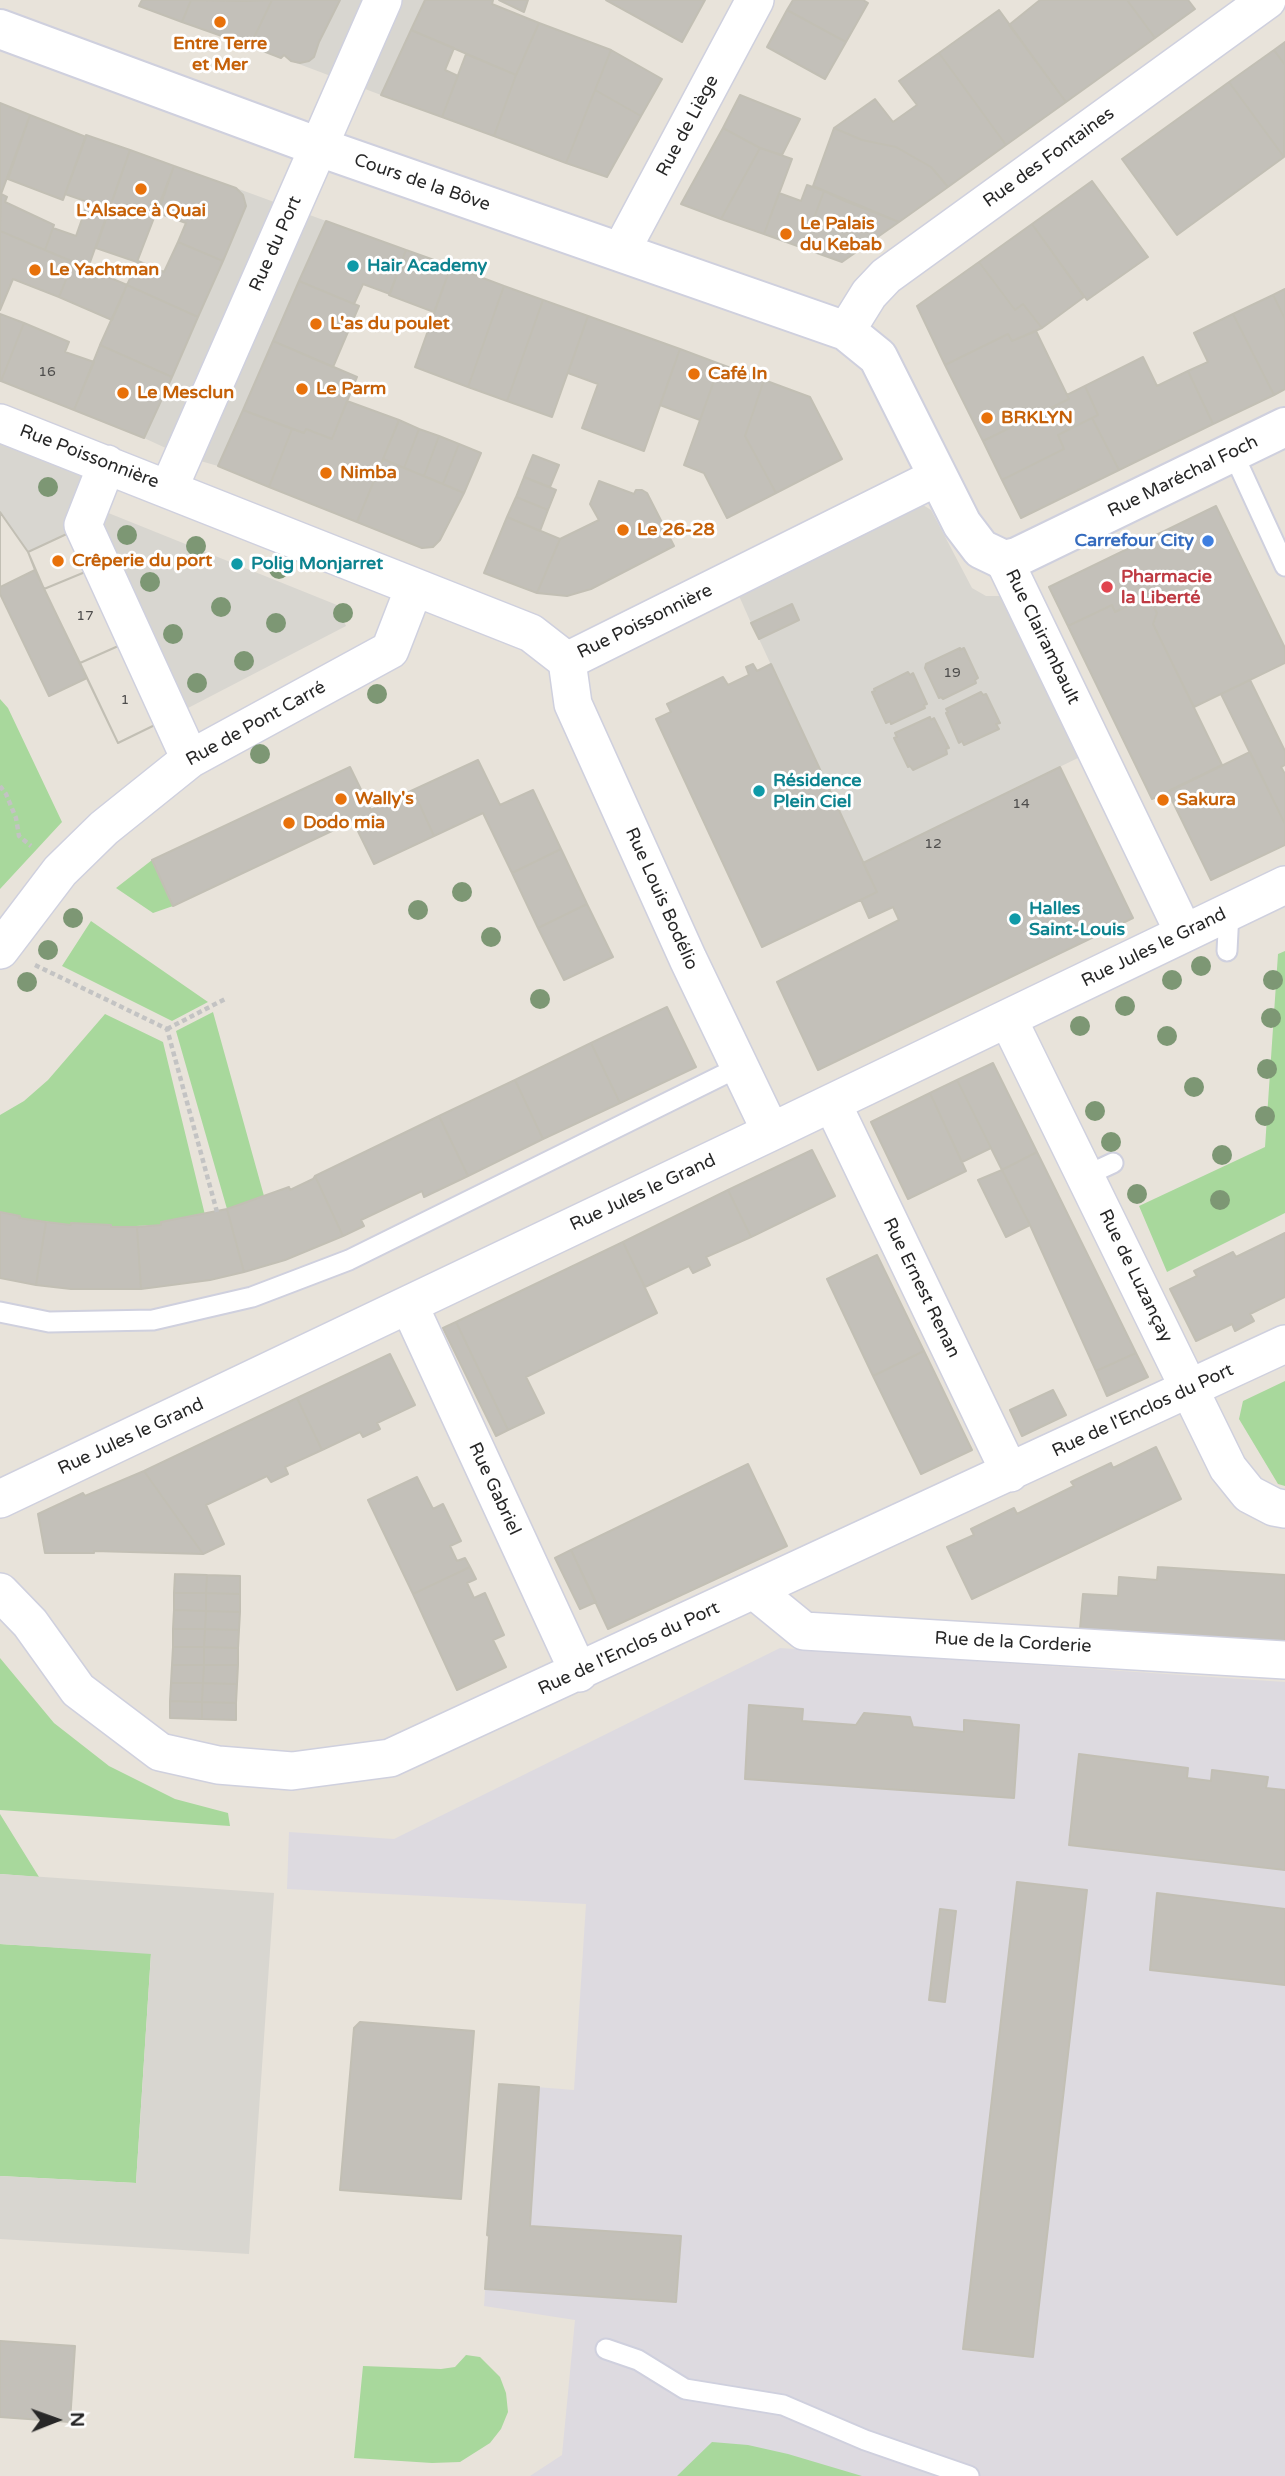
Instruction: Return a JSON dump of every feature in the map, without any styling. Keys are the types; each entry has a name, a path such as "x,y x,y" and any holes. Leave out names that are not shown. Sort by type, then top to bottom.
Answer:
{"street":[{"name":"Rue du Port","path":"169,488 383,0"},
{"name":"Rue de Liège","path":"621,251 755,0"},
{"name":"Rue des Fontaines","path":"846,331 869,294 886,276 1267,0"},
{"name":"Cours de la Bôve","path":"0,29 319,147 846,331"},
{"name":"Rue Clairambault","path":"846,331 878,357 962,524 975,542 995,557 1004,560 1184,933"},
{"name":"Rue Poissonnière","path":"0,423 531,633 567,661 937,477"},
{"name":"Rue Maréchal Foch","path":"1004,560 1017,557 1285,428"},
{"path":"107,464 83,525 190,759"},
{"name":"Rue de Pont Carré","path":"1,949 60,871 104,828 190,759 390,650 414,588"},
{"name":"Rue Louis Bodélio","path":"567,661 573,704 682,946 771,1132"},
{"name":"Rue Jules le Grand","path":"0,1499 1285,885"},
{"name":"Rue de Luzançay","path":"1008,1019 1099,1169 1191,1389 1228,1468 1249,1494 1274,1507 1285,1509"},
{"name":"Rue Ernest Renan","path":"832,1103 1010,1473"},
{"name":"Rue Gabriel","path":"409,1305 579,1673"},
{"name":"Rue de l'Enclos du Port","path":"0,1592 30,1623 78,1690 160,1752 218,1765 292,1771 390,1758 579,1673 1285,1344"},
{"name":"Rue de la Corderie","path":"755,1591 804,1631 1285,1660"}],"lane":[{"path":"1233,453 1285,566"},
{"path":"1227,951 1229,912"},
{"path":"0,1312 49,1322 153,1320 252,1297 349,1260 739,1067"},
{"path":"606,2349 638,2360 685,2389 783,2405 865,2440 969,2476"}],"path":[{"path":"0,786 16,818 19,836 60,871"},
{"path":"1,949 167,1030 216,1212"},
{"path":"167,1030 227,998"}],"shaded area":[{"path":"340,0 425,0 381,95 291,61 300,63 314,57"},
{"path":"236,188 326,221 218,466 183,456 144,438 246,206 243,195"},
{"path":"0,424 107,464 91,506 337,605 346,626 163,721 71,532 28,552 0,512"},
{"path":"904,493 931,510 972,588 986,596 1001,596 1084,755 863,863 759,639 792,604 751,623 732,580"},
{"path":"780,1648 1285,1682 1285,2476 530,2476 562,2455 575,2320 484,2306 499,2084 574,2090 586,1904 287,1889 289,1832 394,1839"},
{"path":"0,1874 274,1893 249,2254 0,2239 0,2176 136,2183 151,1954 0,1944"}],"green space":[{"path":"0,699 8,708 62,822 0,889"},
{"path":"152,860 173,906 153,913 116,888"},
{"path":"91,921 208,1002 172,1021 62,966"},
{"path":"1285,951 1285,1213 1167,1272 1139,1206 1265,1147 1278,954"},
{"path":"213,1012 264,1196 227,1209 176,1031"},
{"path":"105,1014 163,1042 205,1215 161,1222 161,1225 111,1227 19,1218 0,1212 0,1115 24,1101 48,1080"},
{"path":"1285,1381 1285,1486 1278,1484 1239,1419 1243,1401"},
{"path":"0,1658 54,1723 109,1766 175,1799 228,1813 230,1826 0,1810"},
{"path":"0,1814 39,1877 0,1874"},
{"path":"0,1944 151,1953 136,2183 0,2176"},
{"path":"466,2355 480,2357 500,2377 506,2393 508,2412 501,2429 490,2443 460,2462 354,2458 363,2366 441,2369 455,2367"},
{"path":"712,2442 748,2445 788,2454 862,2476 677,2476"}],"building":[{"path":"142,0 191,0 182,22 139,6"},
{"path":"191,0 272,0 250,46 182,22"},
{"path":"272,0 340,0 314,57 309,61 291,61 284,55 281,58 250,46"},
{"path":"425,0 493,0 492,4 539,23 516,75 411,30"},
{"path":"499,0 528,0 524,12"},
{"path":"606,0 705,0 682,42"},
{"path":"793,0 863,0 868,3 846,42 787,10"},
{"path":"1040,0 1127,0 1155,38 1066,102 1009,25"},
{"path":"1127,0 1188,0 1195,9 1155,38"},
{"path":"787,10 846,42 825,79 767,47"},
{"path":"999,10 1066,102 1006,145 939,53"},
{"path":"539,23 611,50 566,163 494,136 516,75"},
{"path":"411,30 454,48 445,70 458,76 442,117 381,95"},
{"path":"1285,42 1285,65 1274,50"},
{"path":"611,50 662,79 641,116 595,90"},
{"path":"1274,50 1285,65 1284,157 1229,82"},
{"path":"939,53 1006,145 948,187 931,167 896,147 862,140 834,128 875,99 893,122 917,105 899,81"},
{"path":"466,54 516,75 494,136 442,117"},
{"path":"1229,82 1284,157 1177,235 1122,159"},
{"path":"595,90 641,116 607,177 566,163"},
{"path":"740,95 800,119 782,155 760,148 723,128"},
{"path":"0,103 30,115 0,197"},
{"path":"30,115 86,137 63,200 8,179"},
{"path":"723,128 760,148 721,219 681,204"},
{"path":"834,128 862,140 896,147 931,167 948,187 899,222 813,186"},
{"path":"86,135 130,150 88,268 45,250 53,228 76,236 88,202 65,194"},
{"path":"760,148 792,159 764,234 721,219"},
{"name":"L'Alsace à Quai","path":"130,150 174,166 137,262 96,248"},
{"path":"174,166 236,188 243,195 246,206 223,261 178,242 186,223 158,213"},
{"path":"1092,181 1148,257 1087,300 1032,224"},
{"path":"807,185 824,191 803,248 764,234 779,193 801,201"},
{"path":"824,191 899,222 842,262 803,248"},
{"path":"1,194 7,197 5,202 54,225 45,250 0,231"},
{"name":"Hair Academy","path":"326,221 406,250 390,294 363,284 354,304 299,281"},
{"path":"1032,224 1084,297 1042,328 1023,304 1015,310 979,262"},
{"name":"Le Yachtman","path":"0,231 73,262 59,297 13,279 0,310"},
{"path":"178,242 223,261 198,317 127,285 138,261 164,272"},
{"path":"406,250 451,266 434,312 389,295"},
{"path":"73,262 127,285 112,320 59,297"},
{"path":"979,262 1015,310 1023,304 1042,328 1012,341 1008,334 945,365 917,306"},
{"path":"451,266 504,286 468,387 415,367"},
{"name":"L'as du poulet","path":"299,281 359,306 333,367 273,341"},
{"path":"127,285 198,317 172,377 100,345"},
{"path":"504,286 543,300 507,401 468,387"},
{"path":"1285,289 1285,319 1273,295"},
{"path":"1273,295 1285,319 1285,389 1274,395 1233,314"},
{"path":"543,300 588,316 552,417 507,401"},
{"name":"Le Yachtman","path":"0,314 24,323 1,381 0,381"},
{"path":"1233,314 1274,395 1213,424 1188,371 1208,362 1194,333"},
{"path":"588,316 680,349 644,451 582,428 598,384 568,373"},
{"path":"24,323 69,342 65,352 94,362 74,410 1,381"},
{"path":"1036,331 1069,399 983,441 945,365 1008,334 1012,341"},
{"name":"Le Parm","path":"273,341 357,377 332,439 306,429 304,433 243,410"},
{"name":"Le Mesclun","path":"100,345 172,377 144,438 74,410"},
{"path":"680,349 720,364 700,420 660,405"},
{"path":"1143,357 1157,386 1188,371 1213,424 1119,470 1092,418 1098,415 1085,386"},
{"path":"720,364 764,380 745,436 776,493 727,518 704,473 684,465"},
{"path":"764,380 810,397 842,459 776,493 745,436"},
{"path":"1085,386 1098,415 1058,435 1064,449 1002,480 983,441 1069,399 1067,395"},
{"name":"Nimba","path":"347,401 399,420 357,522 269,487 292,429 304,433 306,429 332,439"},
{"path":"243,410 292,429 269,487 218,466"},
{"path":"1092,418 1119,470 1021,518 1002,480 1064,449 1058,435"},
{"path":"399,420 419,429 404,468 383,459"},
{"path":"419,429 439,436 424,476 404,468"},
{"path":"439,436 459,444 443,484 424,476"},
{"path":"459,444 481,453 464,493 443,484"},
{"path":"533,455 559,465 550,487 524,477"},
{"path":"383,459 464,493 440,540 433,547 422,548 357,522"},
{"path":"524,477 556,490 548,510 516,497"},
{"name":"Le 26-28","path":"599,481 634,494 636,490 647,493 674,546 591,589 567,596 537,593 560,539 599,520 590,504"},
{"path":"516,497 548,510 540,531 507,517"},
{"path":"1216,506 1285,648 1285,663 1194,707 1153,624 1157,613 1151,602 1140,600 1115,612 1112,605 1068,626 1049,587"},
{"path":"0,512 28,552 35,570 0,587"},
{"path":"0,512 28,552 71,532 163,721 118,743 35,570 0,587"},
{"path":"507,517 560,539 537,593 484,573"},
{"name":"Crêperie du port","path":"71,532 90,570 44,589 28,552"},
{"path":"35,570 87,678 49,696 0,594 0,587"},
{"path":"90,570 125,643 80,663 44,589"},
{"path":"1143,599 1151,602 1157,613 1153,624 1222,765 1152,799 1068,626 1112,605 1115,612"},
{"path":"792,604 799,620 759,639 751,623"},
{"path":"125,643 163,721 118,743 80,663"},
{"path":"964,648 978,678 976,683 943,699 939,698 925,668 926,664"},
{"name":"Résidence Plein Ciel","path":"753,664 757,671 771,664 877,892 762,947 656,719 671,712 667,704 723,677 728,685 749,675 746,667"},
{"path":"908,672 910,675 913,673 927,704 924,705 925,708 891,724 890,721 886,723 872,692"},
{"path":"1250,680 1285,751 1285,765 1281,767 1285,774 1285,824 1221,694"},
{"path":"981,692 986,694 1000,723 996,724 999,729 964,745 962,741 959,743 946,709"},
{"path":"930,717 931,720 934,718 949,748 946,749 947,754 913,770 908,767 894,738 897,737 895,733"},
{"path":"1250,752 1285,824 1285,845 1211,880 1168,792"},
{"path":"478,760 500,805 533,790 561,849 512,873 483,813 434,836 413,790"},
{"path":"350,767 371,810 413,790 434,836 374,864 353,821 173,906 152,860"},
{"name":"Halles Saint-Louis","path":"1060,767 1133,918 818,1070 777,982 899,920 893,907 869,918 861,900 877,892 863,863"},
{"path":"561,849 587,904 538,928 512,873"},
{"path":"587,904 613,957 564,980 538,928"},
{"path":"667,1007 696,1067 620,1103 591,1043"},
{"path":"591,1043 620,1103 543,1139 515,1080"},
{"path":"993,1063 1037,1152 1002,1170 957,1080"},
{"path":"515,1080 543,1139 468,1176 439,1116"},
{"path":"957,1080 991,1148 962,1162 930,1093"},
{"path":"930,1093 966,1171 908,1199 871,1122"},
{"path":"439,1116 468,1176 424,1197 422,1191 361,1220 364,1226 343,1236 315,1176"},
{"path":"812,1150 835,1196 751,1237 728,1190"},
{"path":"1037,1152 1136,1353 1096,1371 1002,1170"},
{"path":"1002,1170 1030,1225 1006,1237 978,1180"},
{"path":"315,1176 343,1236 285,1260 244,1272 227,1209 289,1187 290,1190"},
{"path":"728,1190 751,1237 706,1257 710,1265 693,1273 689,1266 645,1287 623,1242"},
{"path":"227,1209 244,1272 210,1280 141,1289 137,1227 161,1225 161,1222"},
{"path":"0,1212 46,1222 36,1285 0,1278"},
{"path":"46,1222 137,1227 141,1289 71,1289 36,1285"},
{"path":"1285,1233 1285,1297 1250,1314 1254,1321 1235,1331 1232,1324 1196,1341 1170,1289 1197,1276 1194,1271 1233,1252 1236,1257"},
{"path":"623,1242 657,1313 526,1377 544,1413 508,1430 456,1322"},
{"path":"877,1255 924,1351 873,1376 827,1279"},
{"path":"456,1322 508,1430 496,1436 443,1328"},
{"path":"924,1351 972,1450 921,1474 873,1376"},
{"path":"1136,1353 1148,1377 1107,1396 1096,1371"},
{"path":"390,1354 415,1405 377,1423 380,1429 363,1437 360,1432 322,1450 297,1398"},
{"path":"1053,1390 1066,1415 1022,1436 1010,1410"},
{"path":"297,1398 322,1450 285,1467 288,1474 271,1482 267,1476 206,1505 224,1544 203,1554 144,1471"},
{"path":"1156,1447 1181,1499 972,1599 947,1547 974,1535 971,1529 1014,1508 1017,1514 1074,1486 1071,1482 1111,1463 1113,1468"},
{"path":"748,1464 787,1546 608,1629 571,1550"},
{"path":"144,1471 203,1554 94,1551 45,1553 38,1514 83,1493 85,1496"},
{"path":"417,1477 433,1509 443,1504 461,1541 450,1546 457,1561 465,1558 470,1567 413,1594 368,1500"},
{"path":"571,1550 596,1602 580,1609 555,1558"},
{"path":"470,1567 476,1579 467,1583 474,1598 485,1593 504,1635 493,1640 506,1667 457,1690 413,1594"},
{"path":"1158,1567 1285,1575 1285,1643 1080,1629 1083,1594 1118,1596 1119,1577 1157,1580"},
{"path":"175,1574 207,1575 206,1593 174,1593"},
{"path":"207,1575 240,1576 240,1594 206,1593"},
{"path":"174,1593 206,1593 206,1611 174,1610"},
{"path":"206,1593 240,1594 240,1612 206,1611"},
{"path":"174,1610 206,1611 205,1629 173,1629"},
{"path":"206,1611 240,1612 239,1630 205,1629"},
{"path":"173,1629 205,1629 204,1647 173,1647"},
{"path":"205,1629 239,1630 238,1648 204,1647"},
{"path":"173,1647 204,1647 204,1665 172,1665"},
{"path":"204,1647 238,1648 238,1665 204,1665"},
{"path":"172,1665 204,1665 203,1683 171,1683"},
{"path":"204,1665 238,1665 237,1684 203,1683"},
{"path":"171,1683 203,1683 202,1702 170,1701"},
{"path":"203,1683 237,1684 236,1703 202,1702"},
{"path":"170,1701 202,1702 202,1719 170,1718"},
{"path":"202,1702 236,1703 236,1720 202,1719"},
{"path":"749,1705 803,1709 802,1721 856,1725 864,1713 910,1717 913,1727 964,1732 964,1720 1019,1725 1014,1798 745,1779"},
{"path":"1079,1754 1188,1768 1187,1778 1211,1781 1212,1770 1268,1777 1266,1788 1285,1790 1285,1870 1069,1845"},
{"path":"1017,1882 1087,1890 1033,2357 963,2349"},
{"path":"1157,1893 1285,1909 1285,1985 1150,1970"},
{"path":"940,1909 956,1911 945,2002 929,2000"},
{"path":"360,2022 474,2031 461,2199 340,2190 354,2028"},
{"path":"499,2084 539,2087 530,2226 681,2236 676,2302 485,2289"},
{"path":"0,2341 75,2346 70,2422 0,2417"}],"place":[{"name":"Entre Terre et Mer","path":"220,22"},
{"name":"L'Alsace à Quai","path":"141,189"},
{"name":"Le Palais du Kebab","path":"786,234"},
{"name":"Hair Academy","path":"353,266"},
{"name":"Le Yachtman","path":"35,270"},
{"name":"L'as du poulet","path":"316,324"},
{"name":"Café In","path":"694,374"},
{"name":"Le Parm","path":"302,389"},
{"name":"Le Mesclun","path":"123,393"},
{"name":"BRKLYN","path":"987,418"},
{"name":"Nimba","path":"326,473"},
{"name":"Le 26-28","path":"623,530"},
{"name":"Carrefour City","path":"1208,541"},
{"name":"Crêperie du port","path":"58,561"},
{"name":"Polig Monjarret","path":"237,564"},
{"name":"Pharmacie la Liberté","path":"1107,587"},
{"name":"Résidence Plein Ciel","path":"759,791"},
{"name":"Wally's","path":"341,799"},
{"name":"Sakura","path":"1163,800"},
{"name":"Dodo mia","path":"289,823"},
{"name":"Halles Saint-Louis","path":"1015,919"}]}
